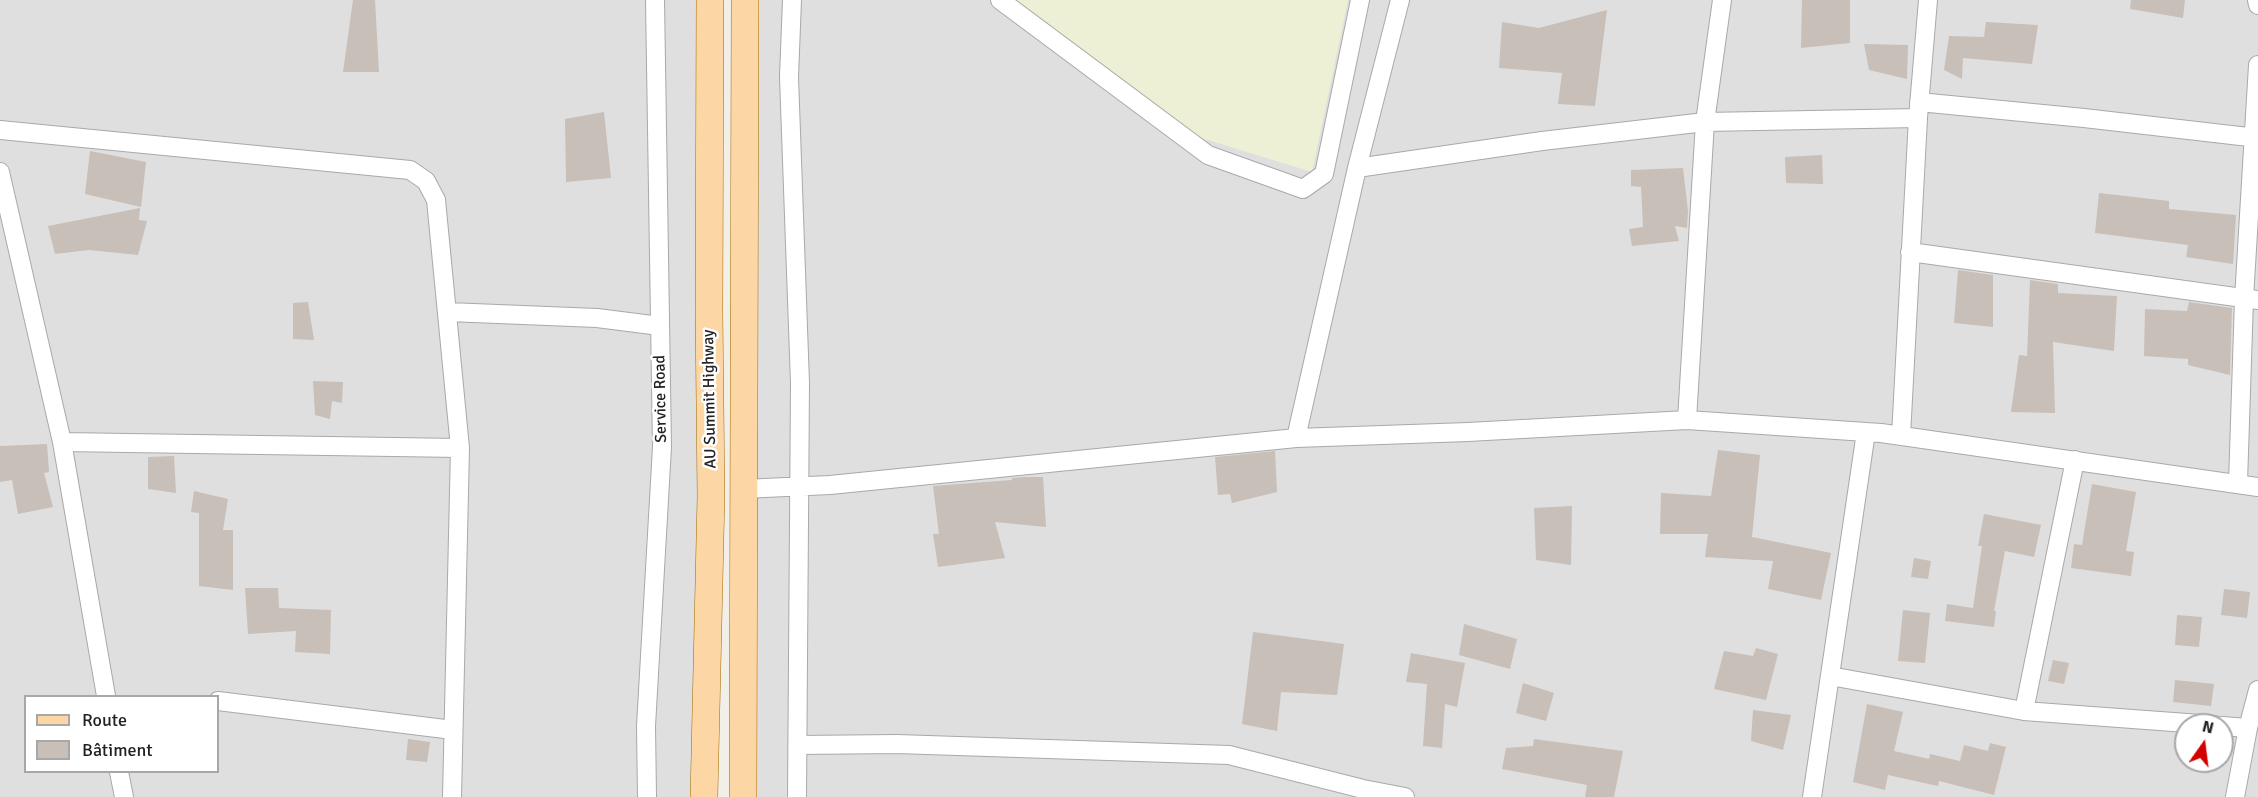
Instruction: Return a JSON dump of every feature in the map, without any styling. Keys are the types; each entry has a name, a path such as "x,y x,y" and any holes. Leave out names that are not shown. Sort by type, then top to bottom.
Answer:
{"main road":[{"name":"AU Summit Highway","path":"704,797 711,496 710,0"},
{"name":"AU Summit Highway","path":"743,797 745,0"}],"street":[{"name":"Service Road","path":"647,797 646,726 662,447 656,0"},
{"path":"792,0 789,77 800,383 797,797"},
{"path":"999,0 1208,155 1303,189 1324,174 1360,0"},
{"path":"1296,438 1357,168 1400,0"},
{"path":"1687,420 1705,122 1722,0"},
{"path":"1901,436 1918,110 1928,0"},
{"path":"2257,0 2258,5"},
{"path":"2238,483 2251,299 2258,65"},
{"path":"1357,168 1542,141 1705,122 1918,110 2084,118 2256,138"},
{"path":"0,130 410,170 426,181 436,200 460,448 452,797"},
{"path":"0,171 62,442 106,695"},
{"path":"1911,252 2251,299"},
{"path":"448,312 597,318 660,326"},
{"path":"743,489 800,486 1296,438 1468,432 1687,420 1901,436 2258,487"},
{"path":"1812,797 1866,432"},
{"path":"62,442 460,448"},
{"path":"2024,711 2074,460"},
{"path":"1830,676 2024,711 2174,722"},
{"path":"2235,797 2258,690"},
{"path":"219,701 453,730"},
{"path":"2234,727 2248,728"},
{"path":"798,745 897,744 1229,755 1362,789 1405,797"},
{"path":"119,773 124,797"}],"shaded area":[{"path":"0,0 697,0 699,797 0,797"},
{"path":"739,0 2258,0 2258,797 742,797"}],"green space":[{"path":"1007,0 1348,0 1312,172 1195,136"}],"building":[{"path":"353,0 375,0 379,72 343,72"},
{"path":"1802,0 1850,0 1850,43 1801,48"},
{"path":"2131,0 2185,0 2183,18 2130,9"},
{"path":"1607,10 1595,106 1558,104 1562,73 1499,68 1502,22 1539,28"},
{"path":"1986,22 2038,25 2032,64 1963,58 1962,79 1944,70 1949,36 1984,37"},
{"path":"1864,44 1908,45 1907,79 1869,70"},
{"path":"604,112 611,178 566,182 565,119"},
{"path":"90,151 146,162 141,207 85,194"},
{"path":"1822,155 1823,184 1786,183 1785,157"},
{"path":"1683,168 1688,211 1687,228 1675,226 1679,241 1632,246 1629,229 1643,227 1641,187 1631,186 1631,170"},
{"path":"2099,193 2169,201 2169,209 2236,215 2233,264 2186,257 2188,245 2095,233"},
{"path":"140,208 139,220 147,221 138,255 89,250 55,254 48,226"},
{"path":"1958,270 1993,275 1993,327 1954,323"},
{"path":"2030,280 2058,284 2058,293 2117,296 2114,351 2053,342 2055,413 2011,412 2019,355 2027,356"},
{"path":"308,302 314,340 293,339 293,303"},
{"path":"2189,302 2232,308 2230,375 2188,365 2188,359 2144,356 2145,309 2187,311"},
{"path":"313,381 343,382 342,403 332,401 330,419 315,415"},
{"path":"47,444 49,472 44,473 53,507 18,514 12,480 0,482 0,446"},
{"path":"1718,450 1760,455 1752,537 1831,553 1821,600 1768,589 1773,561 1705,557 1708,534 1660,534 1661,493 1711,496"},
{"path":"1275,451 1277,492 1232,503 1230,494 1218,495 1215,457"},
{"path":"174,456 176,493 148,489 148,457"},
{"path":"1043,477 1046,527 995,522 1005,558 938,567 933,534 939,534 933,486 1012,480 1012,478"},
{"path":"2092,484 2136,492 2126,551 2134,552 2131,576 2071,568 2074,544 2082,545"},
{"path":"194,491 228,499 223,530 233,530 233,590 199,586 199,513 191,512"},
{"path":"1572,506 1571,565 1536,560 1534,508"},
{"path":"1984,514 2041,525 2034,557 2005,551 1994,611 1996,611 1994,627 1945,621 1947,604 1973,608 1982,546 1978,546"},
{"path":"1914,558 1931,561 1928,579 1911,577"},
{"path":"245,588 278,588 279,608 331,610 330,654 295,652 296,631 248,634"},
{"path":"2224,589 2250,592 2247,618 2221,615"},
{"path":"1903,610 1930,613 1925,663 1898,661"},
{"path":"2177,615 2202,617 2199,647 2175,645"},
{"path":"1464,624 1517,639 1510,669 1459,655"},
{"path":"1253,632 1344,644 1337,695 1281,692 1277,731 1242,724"},
{"path":"1756,648 1778,654 1766,700 1714,689 1724,651 1753,656"},
{"path":"1411,653 1465,663 1457,707 1445,704 1442,748 1423,746 1427,684 1406,682"},
{"path":"2053,660 2069,663 2064,684 2048,681"},
{"path":"2175,680 2214,684 2211,706 2173,702"},
{"path":"1523,683 1554,693 1546,721 1516,713"},
{"path":"1867,704 1903,712 1894,751 1929,759 1930,754 1960,761 1964,745 1988,751 1990,743 2006,747 1994,795 1939,781 1938,786 1888,775 1885,790 1853,782"},
{"path":"1753,710 1791,715 1783,750 1751,741"},
{"path":"408,739 430,742 427,762 406,760"},
{"path":"1534,739 1623,751 1614,797 1585,797 1587,785 1502,769 1506,748 1533,746"}]}
